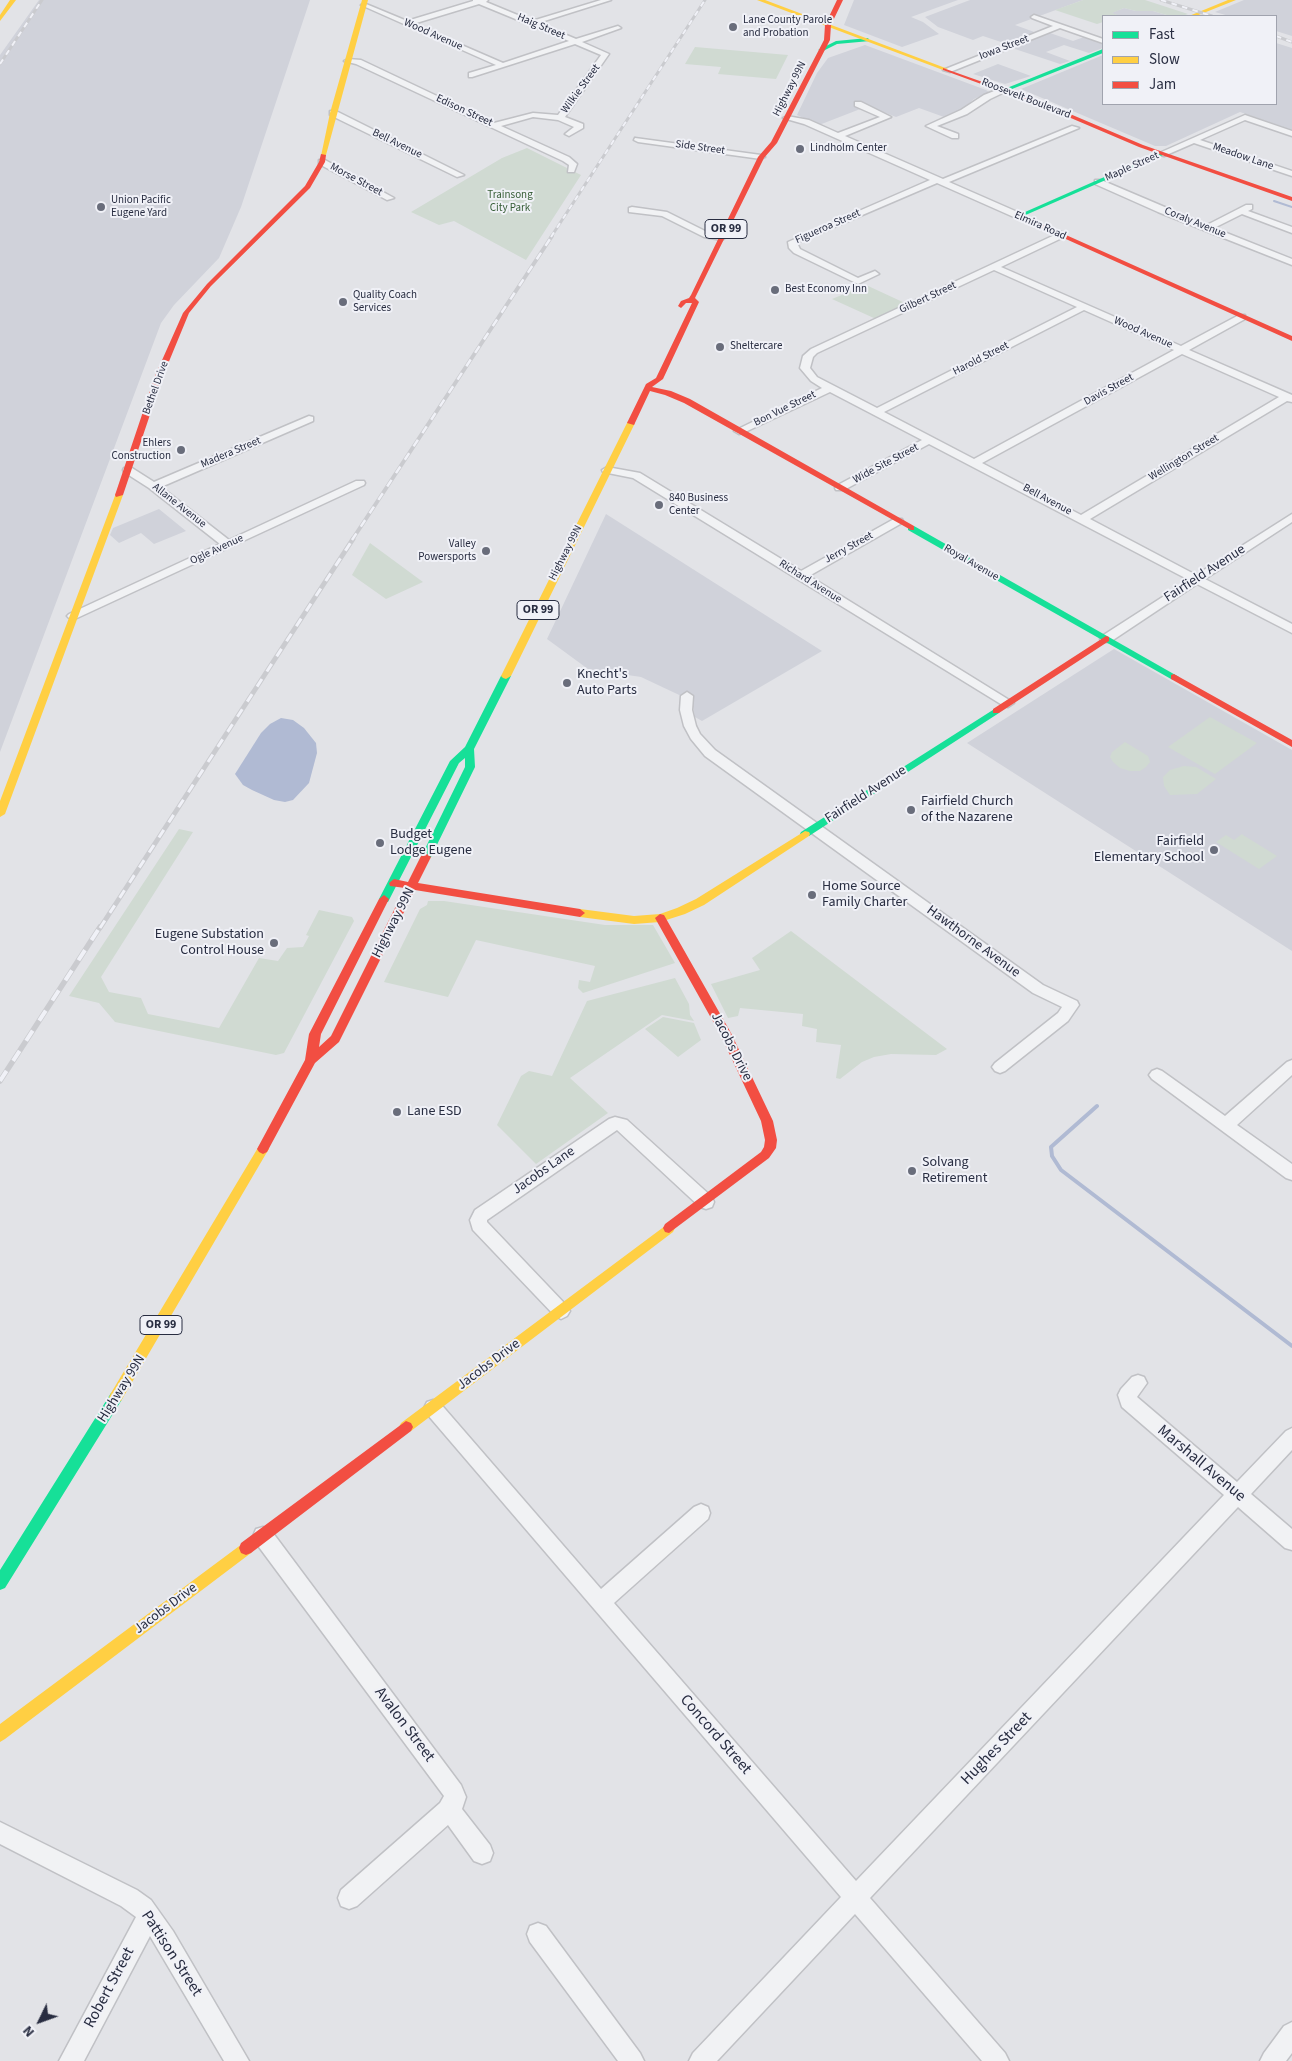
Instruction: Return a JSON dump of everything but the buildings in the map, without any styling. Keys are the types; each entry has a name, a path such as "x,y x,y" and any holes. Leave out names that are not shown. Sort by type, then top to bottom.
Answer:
{"main road":[{"path":"0,19 13,0"},
{"name":"Roosevelt Boulevard","path":"760,0 1061,111 1161,154 1292,199"},
{"name":"Highway 99N","path":"0,1583 138,1363 271,1136 311,1060 316,1034 455,761 469,749 649,386 659,379 696,302 691,299 762,157 774,143 826,40 828,26 840,0"},
{"path":"1196,14 1233,0"},
{"name":"Bethel Drive","path":"0,814 128,470 159,376 189,307 308,187 322,162 333,112 365,2"},
{"name":"Highway 99N","path":"762,157 763,141 815,39 828,26"},
{"path":"821,50 836,43 868,40"},
{"path":"1005,90 1102,51"},
{"name":"Maple Street","path":"1019,216 1161,154"},
{"name":"Elmira Road","path":"1019,216 1292,339"},
{"name":"Royal Avenue","path":"649,386 676,396 739,431 1292,744"},
{"name":"Fairfield Avenue","path":"394,883 606,917 634,920 660,918 700,902 1106,639"},
{"name":"Highway 99N","path":"311,1060 335,1039 470,766 469,749"},
{"name":"Jacobs Drive","path":"0,1734 706,1202 765,1155 770,1148 770,1133 767,1122 725,1033 660,918"}],"street":[{"path":"407,23 480,1"},
{"name":"Haig Street","path":"480,1 605,54"},
{"path":"532,23 603,1"},
{"name":"Wood Avenue","path":"365,2 407,23 502,65"},
{"path":"1034,17 1102,41"},
{"name":"Iowa Street","path":"947,70 1060,26"},
{"path":"472,75 618,28"},
{"name":"Wilkie Street","path":"494,125 537,114 559,118 605,54"},
{"name":"Edison Street","path":"348,61 358,62 566,159 573,164 571,170"},
{"path":"955,136 930,126 964,112 987,97 1005,90"},
{"path":"839,136 887,117 858,104"},
{"name":"Bell Avenue","path":"333,112 460,175"},
{"name":"Maple Street","path":"1161,154 1245,117 1292,134"},
{"path":"559,118 580,126 569,134"},
{"name":"Elmira Road","path":"787,118 806,122 1019,216"},
{"name":"Figueroa Street","path":"875,274 858,281 797,251 793,248 792,242 1075,128"},
{"name":"Side Street","path":"638,140 762,157"},
{"name":"Meadow Lane","path":"1194,140 1292,174"},
{"name":"Morse Street","path":"322,162 390,198"},
{"name":"Coraly Avenue","path":"1098,182 1292,262"},
{"path":"1208,228 1252,206"},
{"path":"632,210 664,214 707,235 722,237"},
{"path":"1242,211 1292,230"},
{"name":"Gilbert Street","path":"805,368 808,356 814,351 1061,235"},
{"name":"Wood Avenue","path":"994,267 1289,398"},
{"name":"Harold Street","path":"877,412 1084,307"},
{"name":"Davis Street","path":"976,463 1242,317"},
{"name":"Bell Avenue","path":"805,368 814,379 830,388 932,439 1292,629"},
{"name":"Bon Vue Street","path":"739,431 830,388"},
{"name":"Wellington Street","path":"1082,519 1289,398"},
{"name":"Madera Street","path":"153,486 309,419"},
{"name":"Wide Site Street","path":"840,488 932,439"},
{"name":"Allane Avenue","path":"128,470 153,486 229,545"},
{"name":"Richard Avenue","path":"608,470 636,475 1008,703"},
{"name":"Ogle Avenue","path":"73,616 360,484"},
{"name":"Fairfield Avenue","path":"1106,639 1292,517"},
{"name":"Jerry Street","path":"800,576 898,521"},
{"name":"Hawthorne Avenue","path":"687,696 686,710 690,726 701,744 710,753 1038,989 1072,1005 1063,1017 1000,1067"},
{"path":"1226,1125 1292,1066"},
{"path":"1157,1075 1292,1173"},
{"name":"Jacobs Lane","path":"561,1311 479,1226 479,1218 615,1123 621,1124 706,1202"},
{"name":"Marshall Avenue","path":"1138,1383 1127,1395 1128,1401 1292,1541"},
{"name":"Concord Street","path":"433,1408 997,2061"},
{"name":"Hughes Street","path":"701,2061 1292,1437"},
{"path":"601,1602 701,1513"},
{"name":"Avalon Street","path":"263,1536 454,1792 453,1805 449,1809"},
{"path":"349,1898 449,1809 482,1853"},
{"name":"Pattison Street","path":"0,1833 129,1898 148,1915 165,1939 237,2061"},
{"name":"Robert Street","path":"71,2061 148,1915"},
{"path":"538,1934 632,2061"},
{"path":"1272,2061 1292,2034"}],"shaded area":[{"path":"39,0 310,0 241,207 219,258 174,305 161,323 0,752 0,55"},
{"path":"854,0 958,0 911,17 923,22 939,34 902,47 844,25"},
{"path":"970,0 1083,0 1015,25 1037,33 1007,44 983,36 973,40 938,27 925,17"},
{"path":"1244,0 1292,0 1292,36 1277,31 1277,15 1226,15 1215,12"},
{"path":"1124,8 1136,11 1153,11 1167,15 1116,15 1111,13"},
{"path":"1050,33 1073,41 1084,37 1102,43 1102,48 1089,53 1064,45 1046,52 1070,61 1060,64 1012,48"},
{"path":"1277,43 1292,48 1292,130 1240,112 1166,146 1155,146 1021,89 1102,55 1102,105 1277,105"},
{"path":"865,45 989,92 974,99 962,110 944,117 919,108 896,117 868,106 819,125 797,115 817,73 828,58"},
{"path":"998,64 1031,76 1005,84 973,74"},
{"path":"159,509 186,531 154,544 141,533 119,543 110,535 113,528"},
{"path":"606,514 822,651 702,721 695,717 692,701 641,677 588,669 547,639"},
{"name":"Fairfield Elementary School","path":"1114,649 1292,750 1292,951 967,743"}],"green space":[{"path":"1083,0 1145,0 1188,14 1167,15 1153,11 1136,11 1124,8 1112,13 1117,15 1102,15 1102,22 1097,24 1055,10"},
{"path":"695,47 788,55 776,79 718,74 721,67 685,64"},
{"name":"Trainsong City Park","path":"527,148 581,175 526,260 454,221 439,225 411,212 502,158"},
{"path":"866,285 907,304 876,319 832,299"},
{"path":"370,543 423,582 386,599 352,575"},
{"path":"1210,717 1257,743 1215,774 1168,747"},
{"path":"1125,742 1148,756 1150,762 1140,771 1120,768 1110,757 1112,752"},
{"path":"1184,766 1196,767 1216,779 1197,794 1170,795 1164,786 1163,777 1170,770"},
{"path":"179,829 193,832 101,977 109,992 141,998 148,1014 219,1028 259,958 278,961 287,948 303,947 309,936 306,935 319,910 352,917 354,921 284,1053 276,1055 115,1022 99,1003 69,996"},
{"path":"1242,834 1277,856 1259,869 1216,842 1226,835 1234,840"},
{"path":"428,901 444,901 605,925 653,925 675,963 583,993 578,988 579,980 590,982 595,966 476,940 448,997 384,982 420,909 427,905"},
{"path":"791,931 947,1049 936,1055 891,1054 874,1057 862,1062 840,1079 836,1078 841,1045 816,1042 817,1029 802,1026 803,1014 740,1008 738,1016 728,1018 711,984 760,970 752,958"},
{"path":"675,978 689,1004 690,1015 694,1021 662,1015 570,1078 608,1113 536,1164 497,1125 521,1076 529,1071 552,1076 587,1001"},
{"path":"663,1017 694,1023 701,1040 678,1057 645,1029"}],"water":[{"path":"281,718 293,720 304,728 316,743 317,753 309,783 293,800 285,802 274,800 243,785 235,774 261,733 270,724"}],"waterway":[{"path":"1274,201 1292,207"},
{"path":"1097,1106 1051,1147 1052,1156 1061,1170 1292,1346"}],"railway":[{"path":"0,64 42,0"},
{"path":"551,237 705,0"},
{"path":"1161,0 1209,15"},
{"path":"1277,36 1292,42"},
{"path":"352,540 552,236"},
{"path":"100,928 353,539"},
{"path":"0,1081 100,927"}],"traffic: fast":[{"path":"821,50 836,43 868,40"},
{"path":"1005,90 1102,51"},
{"path":"1019,216 1161,154"},
{"path":"911,528 1174,677"},
{"path":"384,899 455,761 469,749 506,676"},
{"path":"805,834 996,711"},
{"path":"426,857 470,767 469,749"},
{"path":"0,1583 116,1397"}],"traffic: slow":[{"path":"0,19 13,0"},
{"path":"323,155 365,0"},
{"path":"760,0 945,69"},
{"path":"1195,15 1233,0"},
{"path":"506,676 631,423"},
{"path":"0,814 119,495"},
{"path":"580,913 634,920 660,918 681,911 700,902 805,834"},
{"path":"116,1397 263,1149"},
{"path":"406,1427 669,1228"},
{"path":"0,1734 246,1548"}],"traffic: jam":[{"path":"681,306 683,302 691,299 694,295 761,157 774,143 827,40 828,25 840,0"},
{"path":"945,69 1054,109 1141,146 1292,199"},
{"path":"119,495 159,376 186,313 209,285 308,187 322,162 323,155"},
{"path":"1019,216 1292,339"},
{"path":"631,423 650,384 659,379 696,302 691,299"},
{"path":"648,388 668,393 687,401 911,528"},
{"path":"996,711 1106,639"},
{"path":"1174,677 1292,744"},
{"path":"311,1060 335,1039 426,857"},
{"path":"394,883 580,913"},
{"path":"263,1149 311,1060 315,1034 384,899"},
{"path":"660,918 725,1033 767,1121 771,1140 770,1148 765,1155 669,1228"},
{"path":"246,1548 406,1427"}],"place":[{"name":"Lane County Parole and Probation","path":"733,27"},
{"name":"Lindholm Center","path":"800,149"},
{"name":"Union Pacific Eugene Yard","path":"101,207"},
{"name":"Best Economy Inn","path":"775,290"},
{"name":"Quality Coach Services","path":"343,302"},
{"name":"Sheltercare","path":"720,347"},
{"name":"Ehlers Construction","path":"181,450"},
{"name":"840 Business Center","path":"659,505"},
{"name":"Valley Powersports","path":"486,551"},
{"name":"Knecht's Auto Parts","path":"567,683"},
{"name":"Fairfield Church of the Nazarene","path":"911,810"},
{"name":"Budget Lodge Eugene","path":"380,843"},
{"name":"Fairfield Elementary School","path":"1214,850"},
{"name":"Home Source Family Charter","path":"812,895"},
{"name":"Eugene Substation Control House","path":"274,943"},
{"name":"Lane ESD","path":"397,1112"},
{"name":"Solvang Retirement","path":"912,1171"}]}
